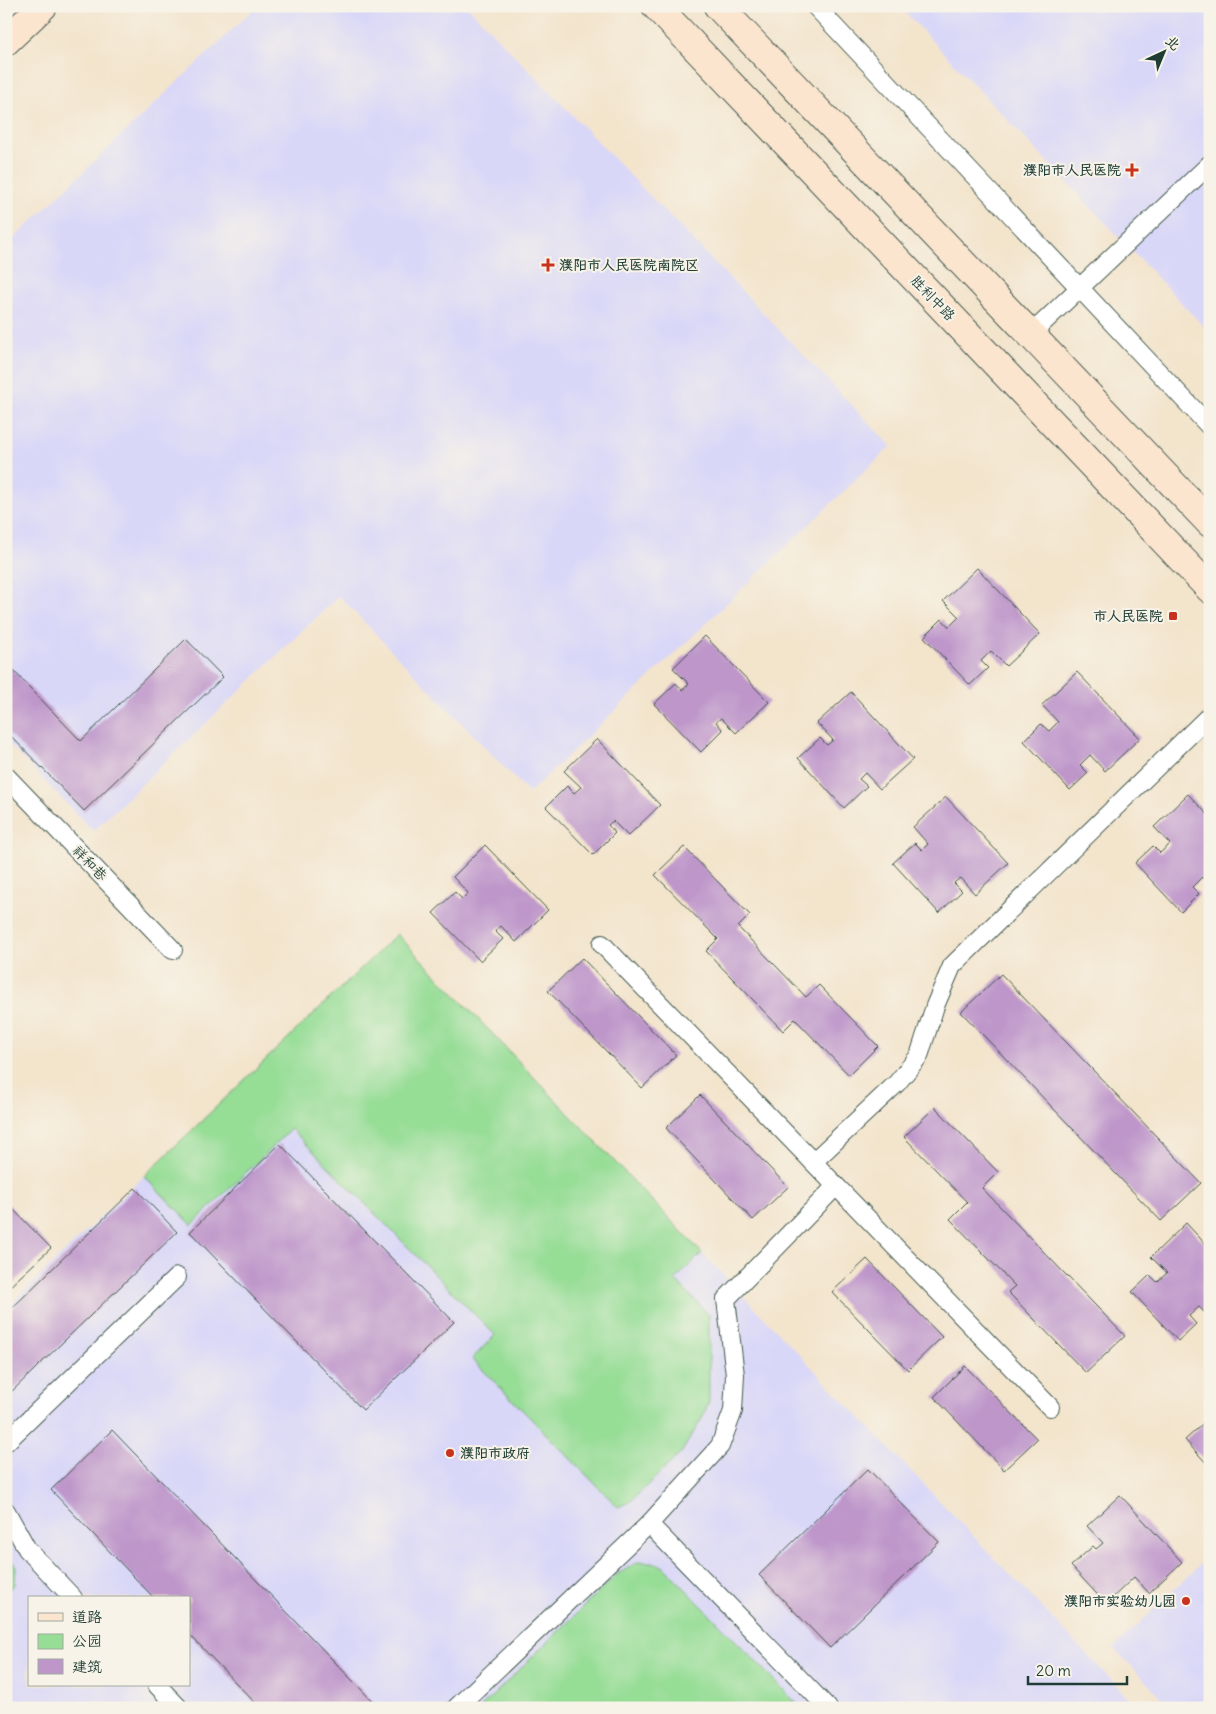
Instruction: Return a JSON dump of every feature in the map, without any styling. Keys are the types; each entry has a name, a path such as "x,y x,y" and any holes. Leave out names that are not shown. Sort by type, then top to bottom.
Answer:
{"main road":[{"path":"6,41 43,6"},
{"name":"胜利中路","path":"656,6 1210,589"},
{"path":"718,6 1210,523"}],"lane":[{"path":"815,6 1210,427"},
{"path":"1030,335 1210,164"},
{"path":"813,1162 897,1083 920,1056 935,1006 952,966 1210,715"},
{"name":"祥和巷","path":"6,776 173,950"},
{"path":"602,944 1050,1407"},
{"path":"456,1708 649,1524 720,1446 733,1411 734,1376 726,1299 836,1186"},
{"path":"6,1442 177,1277"},
{"path":"6,1512 27,1549 71,1596"},
{"path":"649,1524 828,1708"},
{"path":"158,1686 179,1708"}],"shaded area":[{"path":"257,6 467,6 891,446 529,793 339,596 93,831 6,741 6,246"},
{"name":"濮阳市人民医院","path":"899,6 1210,6 1210,333"},
{"name":"濮阳市政府","path":"397,934 1138,1708 6,1708 6,1308"},
{"name":"濮阳市实验幼儿园","path":"1210,1555 1210,1708 1171,1708 1114,1648"}],"green space":[{"path":"397,934 702,1253 675,1280 709,1315 709,1401 703,1417 681,1453 630,1502 618,1507 472,1359 495,1335 291,1129 192,1225 144,1176"},
{"path":"6,1555 16,1566 15,1584 6,1592"},
{"path":"638,1562 653,1562 664,1567 801,1708 480,1708 616,1575"}],"building":[{"path":"977,568 1040,634 1006,666 991,651 981,661 988,668 970,685 924,637 942,619 949,627 959,617 943,601"},
{"path":"705,636 769,702 736,733 721,718 716,722 723,730 701,752 654,704 676,683 682,690 689,684 673,668"},
{"path":"186,639 223,677 84,811 6,731 6,663 81,741"},
{"path":"1077,672 1140,738 1105,771 1090,755 1080,765 1088,773 1070,790 1024,741 1041,724 1049,731 1058,722 1042,705"},
{"path":"851,692 913,759 880,789 865,773 859,779 867,786 844,808 798,758 820,738 827,745 833,740 817,723"},
{"path":"597,739 660,805 628,836 613,821 608,825 615,833 593,855 546,807 567,786 574,793 581,787 564,771"},
{"path":"1188,794 1210,817 1210,886 1202,877 1192,887 1199,894 1181,912 1135,863 1153,846 1160,853 1170,844 1154,827"},
{"path":"946,797 1008,863 975,894 960,878 954,883 962,891 939,913 893,863 915,843 922,850 928,844 913,827"},
{"path":"485,845 548,910 516,942 501,926 495,931 503,939 480,961 433,913 455,892 462,899 468,893 453,877"},
{"path":"684,847 750,915 738,927 806,997 819,985 878,1046 849,1075 795,1019 783,1031 706,951 718,939 655,875"},
{"path":"582,958 676,1055 642,1088 548,991"},
{"path":"1001,974 1201,1183 1161,1221 961,1012"},
{"path":"700,1095 788,1187 753,1220 666,1128"},
{"path":"935,1107 998,1172 982,1188 1125,1336 1086,1373 1008,1292 1015,1286 950,1219 967,1202 904,1137"},
{"path":"280,1144 454,1322 363,1410 190,1232"},
{"path":"135,1188 177,1232 6,1397 6,1314"},
{"path":"6,1204 51,1248 6,1290"},
{"path":"1186,1223 1210,1249 1210,1318 1199,1307 1189,1316 1196,1324 1178,1341 1132,1292 1150,1275 1157,1282 1167,1273 1151,1257"},
{"path":"867,1259 942,1337 908,1370 832,1292"},
{"path":"965,1366 1037,1439 1004,1470 934,1397"},
{"path":"1210,1400 1210,1410 1205,1404"},
{"path":"1207,1420 1210,1423 1210,1467 1185,1440"},
{"path":"112,1430 379,1708 260,1708 190,1635 190,1596 152,1596 51,1490"},
{"path":"868,1469 939,1542 830,1648 759,1575"},
{"path":"1120,1495 1182,1562 1149,1593 1134,1577 1106,1604 1071,1566 1093,1546 1096,1549 1103,1543 1087,1526"}],"place":[{"name":"濮阳市人民医院","path":"1132,170"},
{"name":"濮阳市人民医院南院区","path":"548,265"},
{"name":"市人民医院","path":"1173,616"},
{"name":"濮阳市政府","path":"450,1453"},
{"name":"濮阳市实验幼儿园","path":"1186,1601"}]}
